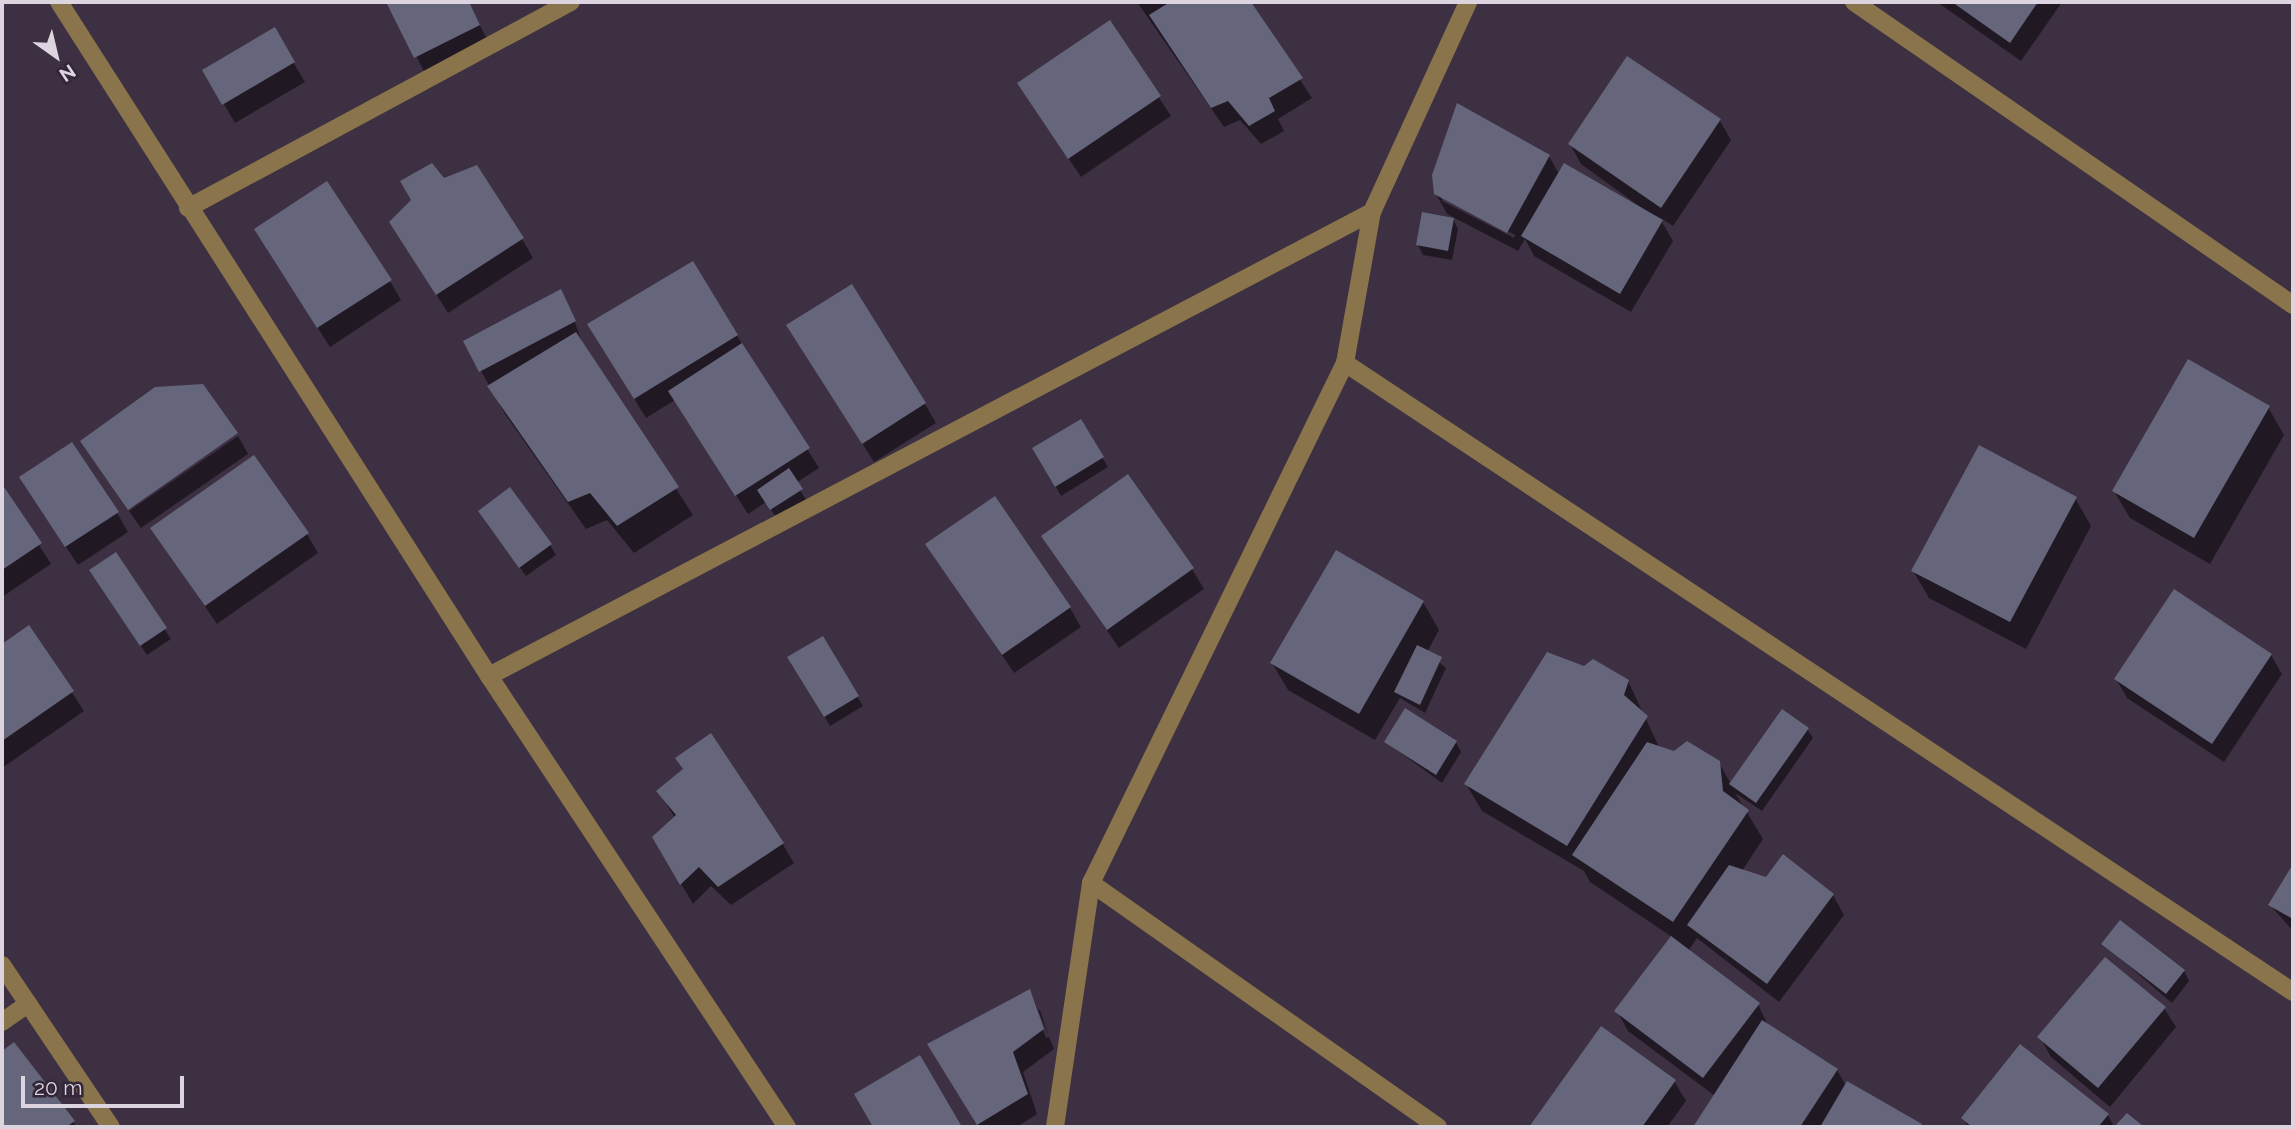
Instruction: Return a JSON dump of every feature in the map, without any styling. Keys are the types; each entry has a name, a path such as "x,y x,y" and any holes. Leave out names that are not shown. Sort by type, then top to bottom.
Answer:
{"street":[{"path":"59,2 489,676 786,1127"},
{"path":"188,208 571,2"},
{"path":"1055,1127 1091,883 1345,363 1372,212 1468,2"},
{"path":"1854,2 2293,305"},
{"path":"489,676 1372,212"},
{"path":"1345,363 2293,992"},
{"path":"1091,883 1438,1127"},
{"path":"2,965 111,1127"},
{"path":"2,1021 28,1004"}],"building":[{"path":"386,2 469,2 480,25 414,58"},
{"path":"1170,2 1251,2 1303,78 1269,98 1275,111 1249,126 1228,101 1211,108 1149,15"},
{"path":"1952,2 2038,2 2010,43"},
{"path":"1110,20 1161,96 1068,159 1017,83"},
{"path":"275,27 295,62 222,105 202,70"},
{"path":"1627,56 1721,119 1661,208 1568,144"},
{"path":"1457,103 1550,155 1507,233 1434,194 1432,175"},
{"path":"432,163 444,178 477,165 524,238 436,295 389,222 411,200 400,181"},
{"path":"1564,163 1663,220 1620,294 1521,236"},
{"path":"327,181 392,280 317,328 254,229"},
{"path":"1422,212 1454,218 1448,251 1416,245"},
{"path":"693,261 738,335 634,399 587,324"},
{"path":"852,284 926,403 862,444 786,325"},
{"path":"561,289 576,321 479,372 463,341"},
{"path":"576,332 679,487 617,526 590,493 568,502 487,386"},
{"path":"742,343 810,448 735,496 668,391"},
{"path":"2188,359 2270,406 2194,538 2112,491"},
{"path":"203,384 238,433 128,510 80,441 155,387"},
{"path":"1081,419 1104,457 1055,487 1032,448"},
{"path":"72,442 119,512 65,547 19,477"},
{"path":"1979,445 2077,497 2010,622 1911,571"},
{"path":"254,455 309,533 205,606 150,528"},
{"path":"789,468 803,489 770,510 757,490"},
{"path":"1128,474 1194,568 1107,630 1041,536"},
{"path":"2,484 42,543 2,570"},
{"path":"510,487 552,544 519,568 478,511"},
{"path":"995,496 1071,607 1002,655 925,544"},
{"path":"1336,550 1424,601 1359,714 1270,663"},
{"path":"116,552 167,628 140,646 89,570"},
{"path":"2174,589 2272,654 2212,744 2114,679"},
{"path":"29,625 74,691 2,741 2,644"},
{"path":"823,636 859,696 824,717 787,657"},
{"path":"1417,645 1442,657 1420,705 1394,692"},
{"path":"1547,652 1584,666 1593,659 1629,680 1624,695 1648,716 1567,846 1464,784"},
{"path":"1405,708 1457,741 1436,775 1384,742"},
{"path":"1782,709 1809,728 1756,803 1729,784"},
{"path":"711,733 784,843 718,887 699,867 680,885 652,837 676,815 656,791 683,769 675,758"},
{"path":"1687,741 1720,761 1723,791 1749,810 1673,922 1572,855 1647,742 1674,751"},
{"path":"1783,854 1834,894 1767,984 1687,925 1729,865 1766,877"},
{"path":"2293,864 2293,919 2268,905"},
{"path":"2120,920 2185,970 2166,994 2101,944"},
{"path":"1671,936 1760,1003 1703,1078 1614,1011"},
{"path":"2105,957 2166,1007 2098,1088 2037,1037"},
{"path":"1030,989 1044,1029 1013,1052 1028,1094 977,1125 927,1044"},
{"path":"1762,1020 1838,1069 1800,1127 1693,1127"},
{"path":"1601,1026 1676,1080 1642,1127 1529,1127"},
{"path":"14,1042 75,1121 66,1127 2,1127 2,1051"},
{"path":"2020,1044 2109,1114 2098,1127 1972,1127 1961,1118"},
{"path":"920,1055 962,1127 873,1127 854,1094"},
{"path":"1847,1081 1922,1124 1920,1127 1820,1127"},
{"path":"2127,1113 2144,1127 2114,1127"}]}
